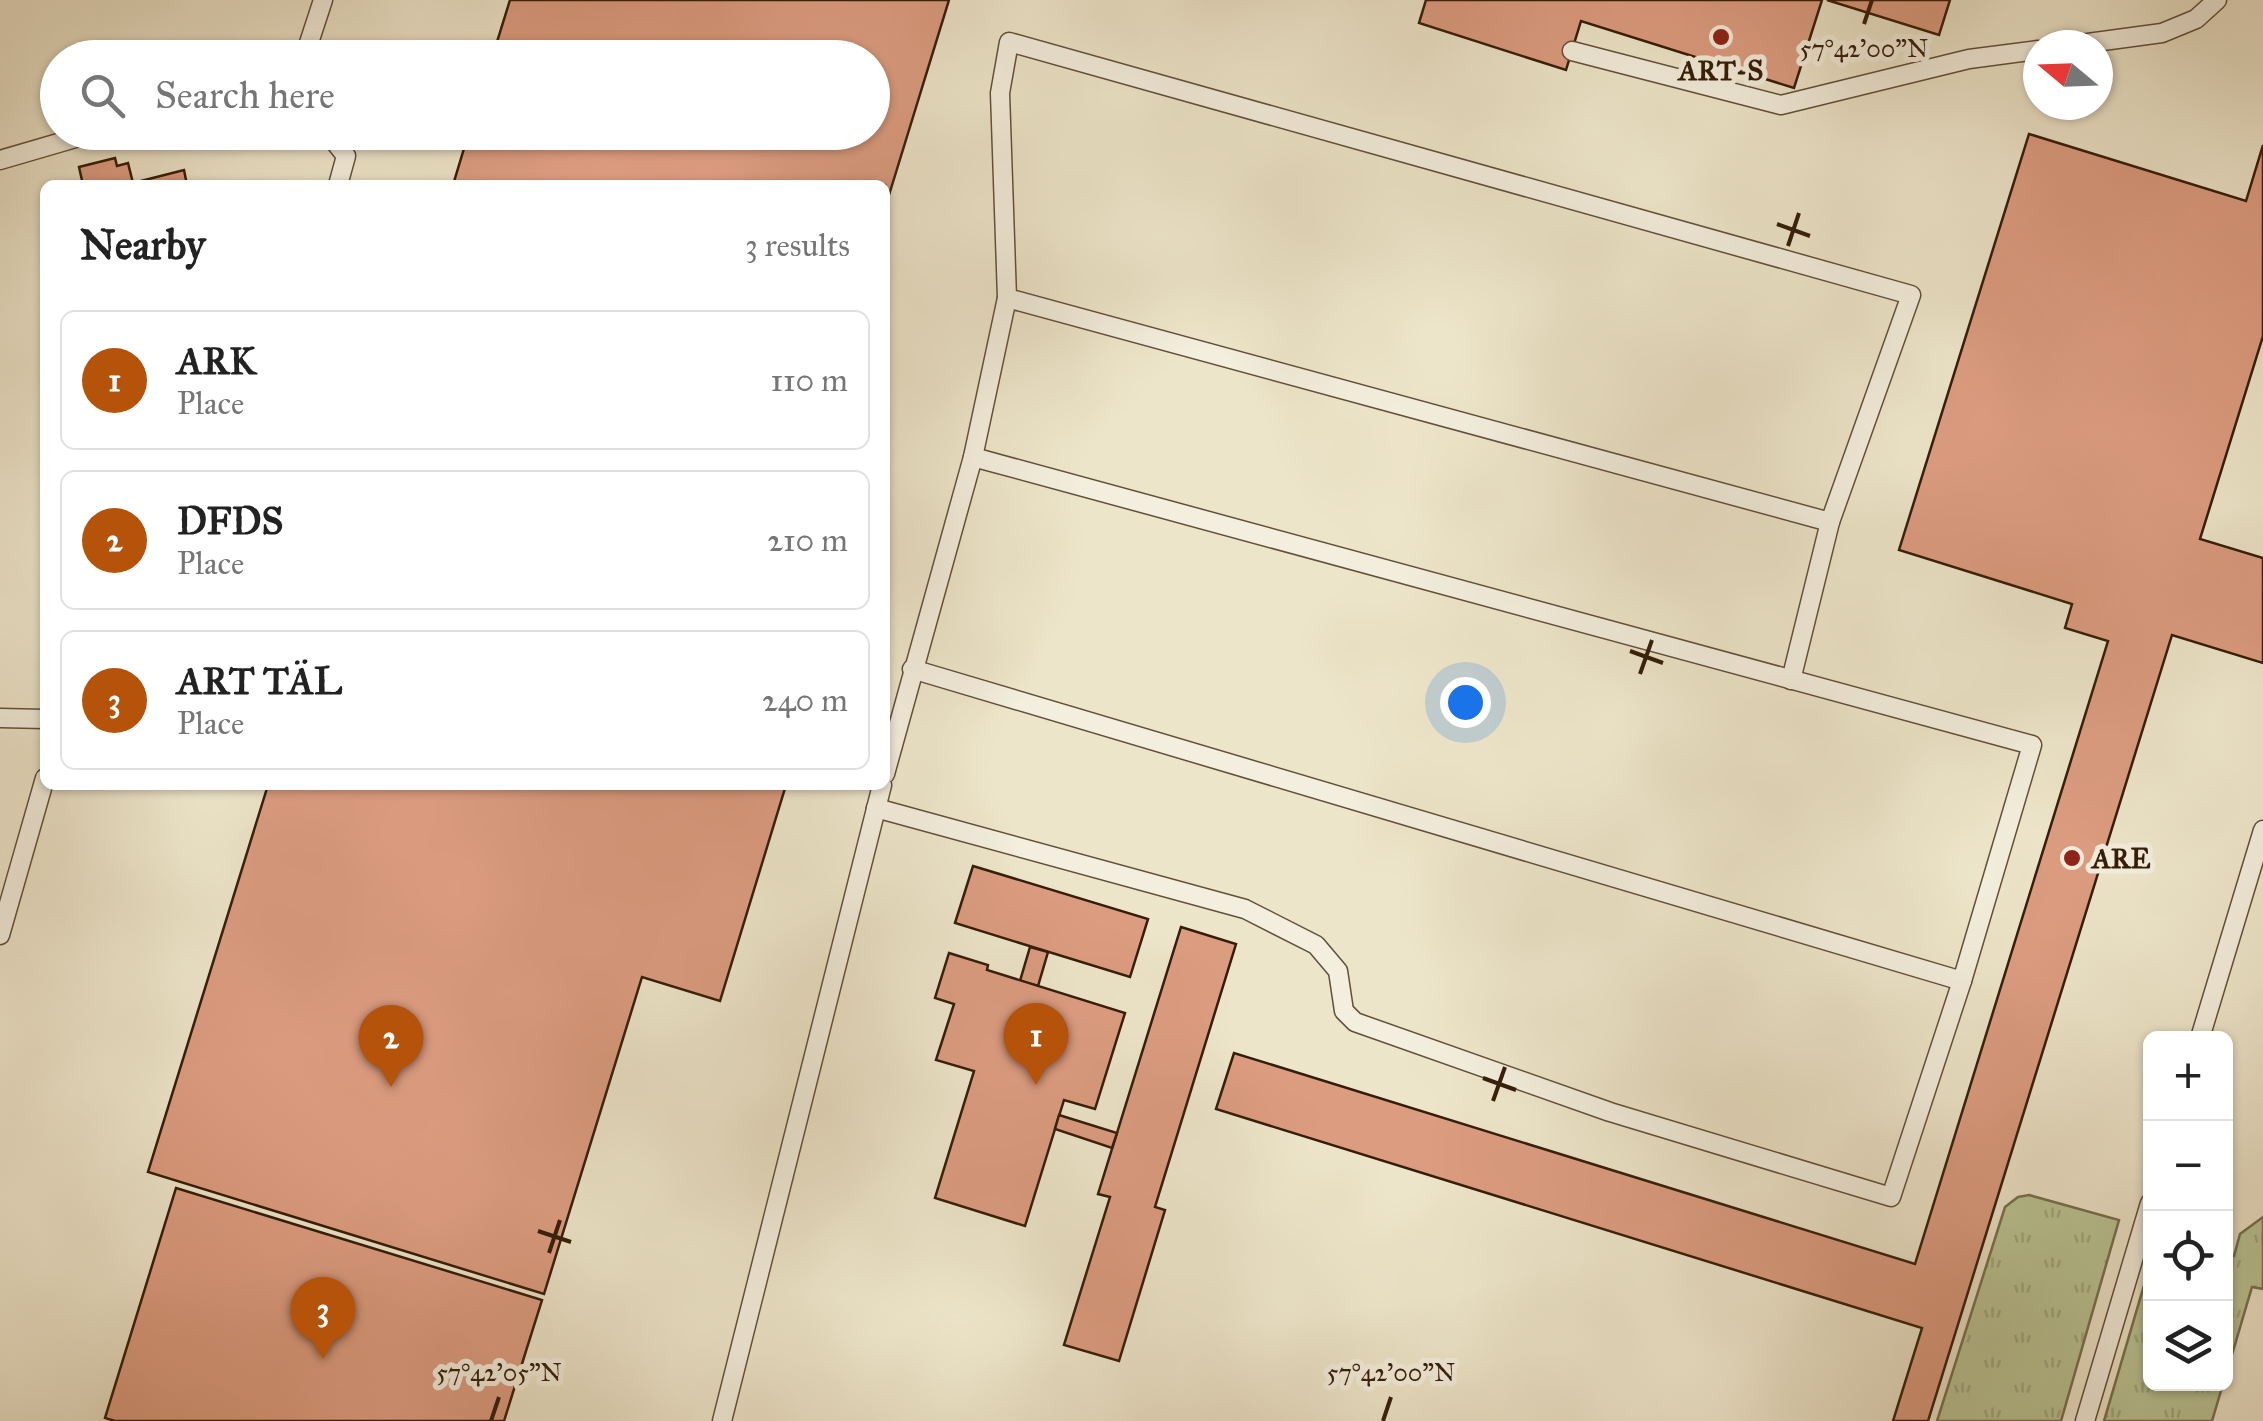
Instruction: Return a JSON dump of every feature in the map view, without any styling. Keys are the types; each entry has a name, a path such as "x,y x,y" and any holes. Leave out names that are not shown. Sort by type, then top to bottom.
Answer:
{"lane":[{"path":"310,40 323,0"},
{"path":"2113,39 2162,32 2196,19 2217,0"},
{"path":"890,755 973,456 1006,298 1000,93 1009,42 1911,295 1830,522 1790,680"},
{"path":"1572,51 1781,105 1970,60 2023,52"},
{"path":"0,160 40,148"},
{"path":"339,180 346,156 341,150"},
{"path":"1006,298 1830,522"},
{"path":"876,808 1245,909 1316,945 1338,971 1344,1011 1355,1022 1610,1112 1891,1197 1962,981 2032,745 973,456"},
{"path":"912,669 1962,981"},
{"path":"0,718 40,719"},
{"path":"0,934 42,790"},
{"path":"722,1421 881,790"},
{"path":"2202,1031 2263,830"},
{"path":"2084,1421 2147,1211"}],"green space":[{"path":"2029,1195 2119,1220 2061,1421 1937,1421 2005,1207 2018,1197"},
{"path":"2263,1217 2263,1289 2252,1287 2233,1351 2233,1256 2240,1234"},
{"path":"2143,1289 2143,1391 2221,1391 2212,1421 2104,1421"}],"building":[{"path":"510,0 949,0 890,192 890,180 455,180 464,150 890,150 890,40 498,40"},
{"name":"ART-S","path":"1426,0 1822,0 1794,88 1581,21 1566,70 1419,23"},
{"path":"1827,0 1950,0 1939,35"},
{"name":"ARE","path":"2029,134 2246,201 2263,145 2263,336 2200,539 2263,558 2263,663 2172,635 1928,1421 1893,1421 1922,1328 1216,1109 1234,1053 1915,1264 2108,641 2065,628 2072,604 1899,550"},
{"path":"115,158 117,166 128,163 132,180 82,180 79,167"},
{"path":"184,170 186,180 145,180"},
{"path":"266,790 784,790 720,1001 642,977 544,1294 148,1172"},
{"path":"973,866 1148,919 1130,977 955,923"},
{"path":"1181,927 1236,944 1155,1207 1165,1210 1119,1361 1064,1345 1110,1197 1098,1194"},
{"path":"1030,947 1048,952 1038,986 1020,981"},
{"path":"949,953 988,965 987,970 1125,1013 1095,1109 1064,1100 1025,1226 935,1198 974,1071 936,1060 954,1004 935,998"},
{"path":"1059,1115 1117,1133 1112,1148 1055,1129"},
{"path":"176,1188 542,1300 504,1421 105,1418"}],"place":[{"name":"ART-S","path":"1721,37"},
{"name":"ARE","path":"2072,858"},
{"name":"ARK","path":"1036,1085"},
{"name":"DFDS","path":"391,1087"},
{"name":"ART TÄL","path":"323,1359"}]}
